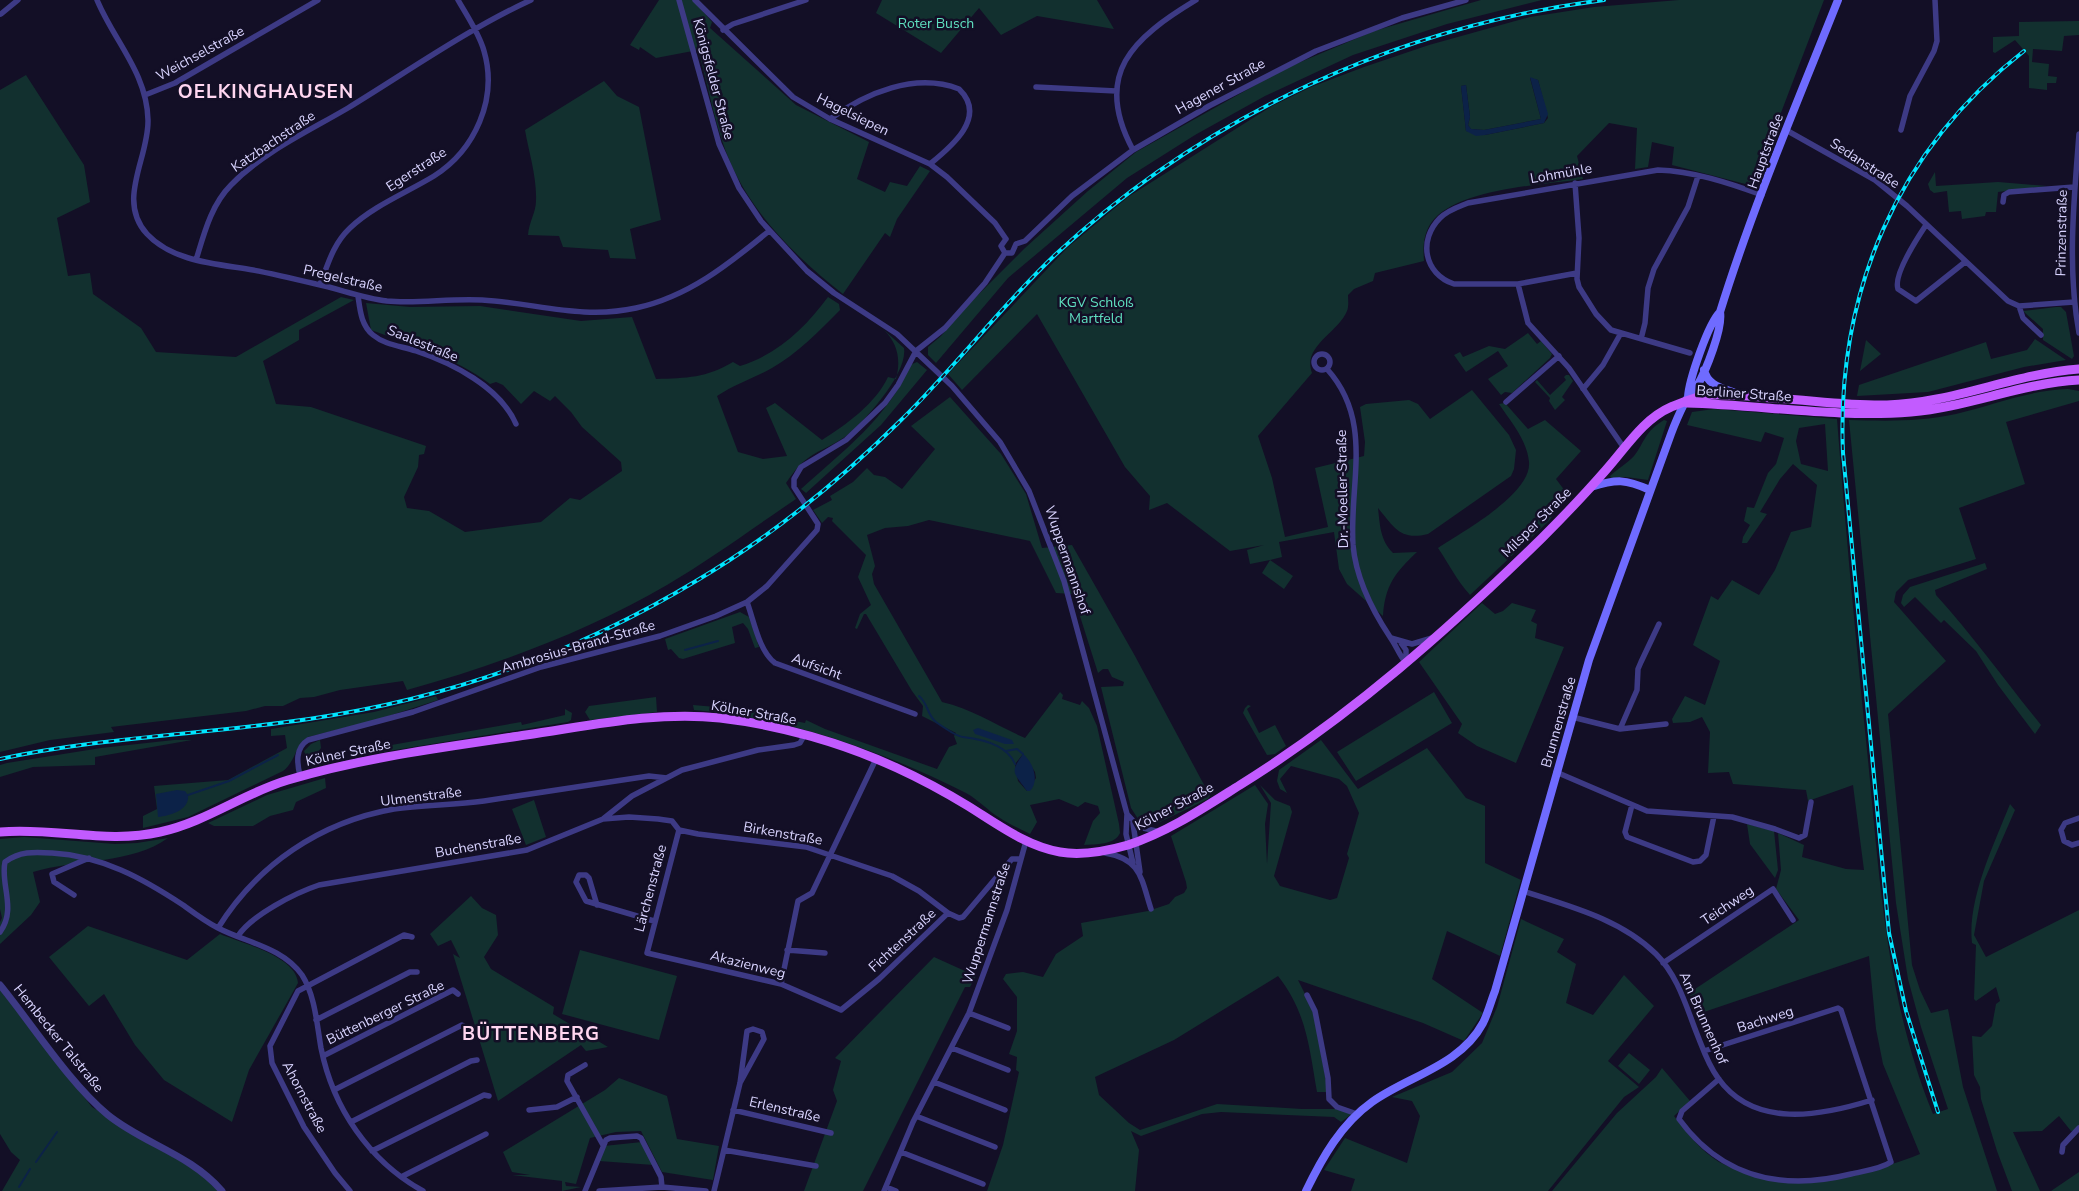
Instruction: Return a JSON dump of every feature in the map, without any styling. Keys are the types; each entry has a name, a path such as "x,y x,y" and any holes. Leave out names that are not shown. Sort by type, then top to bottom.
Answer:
{"main road":[{"name":"Hauptstraße","path":"1686,400 1712,320 1720,312 1786,130 1838,0"},
{"name":"Hauptstraße","path":"1686,400 1697,386 1704,370 1721,320 1720,312"},
{"name":"Berliner Straße","path":"1686,400 1707,395 1740,395 1817,401 1865,409 1938,400 2024,377 2079,369"},
{"path":"1704,370 1708,380 1713,385 1740,395"},
{"name":"Berliner Straße","path":"1686,400 1816,412 1865,409 1934,409 2029,387 2079,380"},
{"name":"Milsper Straße","path":"1406,663 1438,636 1542,537 1656,416 1686,400"},
{"name":"Brunnenstraße","path":"1306,1191 1336,1138 1357,1114 1373,1102 1431,1070 1462,1049 1484,1022 1495,991 1556,772 1592,652 1650,490 1686,400"},
{"path":"1591,487 1617,480 1631,481 1650,490"},
{"name":"Kölner Straße","path":"0,832 29,830 114,837 158,833 193,822 265,788 300,776 430,750 608,723 669,717 701,717 738,721 804,736 876,759 938,789 1026,841 1061,852 1099,852 1132,843 1160,832 1216,800 1276,763 1362,700 1406,663"}],"street":[{"path":"1,14 18,0"},
{"name":"Pregelstraße","path":"97,0 131,61 146,95 148,122 145,146 132,196 136,213 148,235 169,249 196,260 320,285 358,296 408,302 481,300 560,311 613,312 664,300 688,290 711,276 768,231"},
{"name":"Weichselstraße","path":"146,95 175,83 318,0"},
{"name":"Egerstraße","path":"320,285 333,249 350,228 450,165 474,134 485,106 488,78 484,49 458,0"},
{"name":"Katzbachstraße","path":"196,260 205,228 214,209 231,185 244,174 268,156 531,0"},
{"name":"Königsfelder Straße","path":"679,0 718,144 739,188 768,231 813,276 844,299 884,324 916,351"},
{"name":"Hagelsiepen","path":"695,0 723,30 793,97 830,119 930,164 947,177 995,223 1006,239"},
{"path":"723,30 733,24 806,0"},
{"path":"1133,150 1123,132 1118,116 1116,91 1119,74 1127,57 1138,41 1168,16 1196,0"},
{"name":"Hagener Straße","path":"1016,244 1025,241 1072,196 1133,150 1209,106 1316,51 1402,18 1466,0"},
{"path":"1901,130 1910,96 1938,41 1935,0"},
{"path":"830,119 862,100 906,83 931,83 959,89 968,100 969,109 964,130 948,149 930,164"},
{"path":"1036,87 1116,91"},
{"name":"Sedanstraße","path":"1786,130 1861,172 1903,203 2008,301 2019,306 2023,318 2041,335"},
{"name":"Prinzenstraße","path":"2079,134 2071,250 2074,302 2079,333"},
{"name":"Lohmühle","path":"1518,284 1464,286 1445,281 1432,269 1426,253 1428,235 1446,213 1484,199 1658,170 1683,172 1728,183 1762,195"},
{"path":"1641,339 1645,323 1648,288 1654,270 1688,207 1698,176"},
{"path":"1575,183 1580,238 1577,273 1578,287 1596,314 1604,325 1621,334 1690,353"},
{"path":"2003,202 2004,195 2009,192 2074,187"},
{"path":"1926,225 1915,241 1897,280 1898,289 1916,301 1965,262"},
{"path":"1006,239 1012,240 1016,244 1012,253 1005,253 1001,246 1006,239"},
{"path":"916,351 944,328 985,282 1005,253"},
{"path":"1577,273 1518,284 1528,323 1559,356 1624,448"},
{"name":"Saalestraße","path":"358,296 362,320 373,336 430,356 461,372 502,400 510,409 516,424"},
{"path":"2019,306 2074,302"},
{"path":"1583,389 1603,364 1621,334"},
{"name":"Wuppermannshof","path":"916,351 952,386 1000,442 1030,491 1066,588 1127,814 1132,821 1133,865"},
{"name":"Ambrosius-Brand-Straße","path":"300,776 298,764 299,751 308,740 413,712 541,667 660,636 716,616 748,602 767,586 817,530 818,524 798,495 794,480 801,467 837,447 871,417 892,394 916,351"},
{"path":"1506,402 1559,356"},
{"name":"Dr.-Moeller-Straße","path":"1326,369 1346,395 1354,425 1356,455 1353,547 1358,570 1375,614 1406,663"},
{"name":"Aufsicht","path":"748,602 764,648 769,659 775,664 915,714"},
{"path":"1620,729 1637,690 1638,669 1659,624"},
{"name":"Dr.-Moeller-Straße","path":"1391,638 1399,642 1414,644 1438,636"},
{"path":"1399,642 1406,650 1406,663"},
{"path":"1572,717 1620,729 1666,724"},
{"name":"Buchenstraße","path":"238,936 252,921 319,884 515,853 603,819 624,801 682,770 758,750 794,745 800,742 804,736"},
{"path":"781,984 798,901 812,893 876,759"},
{"path":"1556,772 1600,789 1647,811 1739,818 1801,838 1805,835 1811,802"},
{"name":"Ulmenstraße","path":"218,928 233,903 247,887 285,854 317,835 349,821 409,807 475,802 648,776 667,778"},
{"path":"1632,805 1625,832 1627,837 1693,862 1700,861 1706,855 1714,816"},
{"name":"Wuppermannshof","path":"1127,814 1125,823 1151,909"},
{"name":"Birkenstraße","path":"603,819 629,816 672,821 679,830 779,842 831,854 905,883 948,913"},
{"path":"2079,818 2065,823 2061,830 2064,841 2072,845 2079,843"},
{"path":"1132,821 1142,828 1160,832"},
{"name":"Lärchenstraße","path":"647,953 679,830"},
{"name":"Wuppermannstraße","path":"896,1191 885,1189 916,1116 968,1013 1001,928 1026,841"},
{"name":"Büttenberger Straße","path":"0,932 7,919 7,908 1,879 5,862 22,853 30,852 90,857 140,878 218,928 287,957 302,975 307,986 323,1056 334,1090 351,1122 372,1152 423,1191"},
{"name":"Wuppermannshof","path":"1099,852 1123,857 1140,872"},
{"path":"74,895 54,882 52,874 90,857"},
{"name":"Fichtenstraße","path":"841,1010 879,979 948,913 959,918 962,917 1012,859 1021,859"},
{"path":"597,904 589,878 586,875 579,875 576,882 583,899 597,904 654,921"},
{"name":"Teichweg","path":"1663,963 1773,889 1794,920"},
{"name":"Am Brunnenhof","path":"1523,891 1605,920 1642,942 1663,963 1678,984 1704,1051 1719,1079 1741,1099 1760,1109 1784,1114 1819,1113 1872,1100"},
{"path":"307,986 404,936 412,937"},
{"path":"787,950 825,953"},
{"name":"Akazienweg","path":"647,953 781,984 841,1010"},
{"name":"Büttenberger Straße","path":"316,1020 410,972 417,972"},
{"name":"Hembecker Talstraße","path":"0,985 93,1101 109,1115 193,1164 213,1180 222,1191"},
{"name":"Ahornstraße","path":"307,986 298,991 290,1003 273,1037 269,1053 281,1083 304,1127 335,1173 350,1191"},
{"name":"Büttenberger Straße","path":"323,1056 452,990 458,994"},
{"path":"1307,995 1315,1011 1328,1078 1329,1099 1337,1107 1357,1114"},
{"name":"Bachweg","path":"1704,1051 1833,1010 1841,1010 1872,1100"},
{"path":"968,1013 1008,1028"},
{"path":"334,1090 462,1025 467,1028"},
{"name":"Erlenstraße","path":"714,1191 740,1083 747,1030 753,1029 762,1032 764,1039 740,1083"},
{"path":"952,1048 1008,1070"},
{"path":"351,1122 471,1061 477,1060"},
{"path":"585,1065 567,1078 604,1145"},
{"path":"1719,1079 1682,1111 1680,1119 1695,1139 1737,1169 1786,1182 1820,1180 1889,1164 1891,1158 1872,1100"},
{"path":"934,1082 1005,1110"},
{"path":"372,1152 484,1095 489,1096"},
{"path":"529,1110 557,1107 577,1097"},
{"name":"Erlenstraße","path":"733,1110 831,1133"},
{"path":"916,1116 995,1147"},
{"path":"2062,1152 2063,1145 2079,1128"},
{"path":"402,1176 486,1134"},
{"path":"584,1191 604,1145 610,1138 637,1136 641,1138 661,1177 662,1187"},
{"path":"724,1150 816,1166"},
{"path":"901,1152 983,1184"},
{"path":"599,1191 662,1187 706,1191"}],"green space":[{"path":"659,0 693,0 712,22 710,28 796,105 869,142 857,179 885,192 890,182 907,186 920,166 930,171 897,219 890,237 885,233 843,294 826,281 779,236 752,202 725,150 698,50 656,58 640,47 639,50 630,45"},
{"name":"Roter Busch","path":"882,0 1097,0 1114,29 1037,16 1001,35 979,8 941,53 876,13"},
{"path":"1481,0 1542,0 1447,24 1353,55 1265,96 1195,135 1127,178 1008,278 936,363 928,355 928,347 941,336 963,310 1025,248 1088,191 1136,152 1284,69 1374,31"},
{"name":"KGV Schloß Martfeld","path":"1679,0 1824,0 1753,186 1672,165 1674,147 1652,142 1648,167 1635,169 1637,128 1609,123 1577,156 1583,179 1500,190 1459,203 1443,212 1431,223 1426,232 1424,242 1424,261 1375,273 1373,281 1354,289 1348,295 1348,309 1343,319 1322,340 1312,355 1310,363 1312,373 1258,436 1272,478 1285,537 1328,527 1315,468 1364,456 1365,442 1360,407 1366,404 1409,400 1418,404 1430,419 1472,390 1509,435 1516,450 1514,469 1511,476 1428,534 1411,536 1398,531 1378,508 1383,538 1393,553 1417,552 1392,580 1386,596 1383,616 1347,584 1339,569 1334,532 1279,542 1282,557 1250,564 1247,550 1264,545 1230,551 1167,503 1149,510 1150,496 1125,467 1037,314 962,390 948,374 1067,248 1128,197 1272,106 1311,87 1429,45 1530,17 1594,7","holes":["1530,78 1538,80 1548,118 1544,123 1485,135 1466,131 1461,86 1466,85 1470,117 1468,125 1471,129 1484,130 1541,119"]},
{"path":"2079,21 2079,35 2064,36 2062,51 2033,49 2032,62 2049,64 2048,76 2057,77 2056,83 2047,83 2047,90 2029,88 2029,56 2015,40 1995,53 1993,52 1993,37 2019,36 2019,22"},
{"path":"26,75 84,165 90,202 57,218 68,276 90,273 93,294 141,328 156,352 236,357 341,297 354,300 299,330 299,340 263,361 276,404 311,407 426,446 424,454 419,455 418,467 404,497 407,508 429,511 465,532 541,522 570,498 580,500 622,471 621,462 582,427 571,412 555,396 550,401 534,391 521,404 503,385 496,382 490,384 447,359 371,330 366,303 410,307 480,306 581,321 632,317 656,379 696,376 714,371 733,362 740,366 767,355 790,339 828,297 839,304 840,310 808,342 772,368 717,396 738,452 763,459 787,456 766,408 775,403 822,440 859,413 876,396 888,377 895,379 884,396 854,429 841,440 800,464 786,483 796,499 667,585 605,618 540,646 474,670 407,690 403,681 340,690 314,697 300,698 283,706 265,706 246,711 111,727 114,732 50,740 0,752 0,90"},
{"path":"604,81 617,96 639,107 661,220 630,229 636,259 610,258 608,250 563,247 559,236 528,235 536,205 536,192 525,130"},
{"path":"1935,172 1936,186 1998,182 2047,186 1998,192 1996,212 1986,212 1985,216 1962,219 1961,211 1949,212 1947,191 1934,193 1930,190 1928,184"},
{"path":"2061,307 2066,312 2074,356 2072,359 2043,340 2043,329 2023,311"},
{"path":"884,330 904,348 903,358 897,374 897,353 889,335"},
{"path":"1528,333 1537,344 1541,341 1552,354 1512,393 1505,392 1501,395 1488,379 1508,366 1498,351 1466,372 1454,355 1460,352 1463,357 1489,346 1505,349"},
{"path":"2035,339 2066,360 2024,367 1928,392 1857,396 1859,385 1986,342 1991,359 2027,350"},
{"path":"1866,340 1881,354 1860,371"},
{"path":"917,362 927,370 881,425 806,493 801,489 863,433 890,401 910,365"},
{"path":"1569,375 1573,381 1562,397 1565,400 1555,410 1549,401 1550,398 1535,382 1537,380 1550,395 1566,380 1564,377"},
{"path":"2068,389 2079,391 2079,401 2006,422 2025,484 1959,508 1976,559 1908,580 1896,592 1894,602 1946,661 1888,714 1912,965 1920,990 1931,1013 1948,1009 1963,1087 1997,1191 1552,1191 1617,1113 1656,1077 1662,1068 1690,1101 1674,1116 1694,1141 1712,1157 1719,1162 1742,1171 1793,1179 1819,1178 1871,1170 1920,1154 1883,1064 1876,1029 1869,956 1698,1014 1689,993 1799,920 1776,889 1781,870 1778,833 1804,845 1802,857 1846,869 1864,870 1853,785 1808,801 1806,790 1733,784 1729,772 1708,773 1710,732 1702,717 1690,722 1673,723 1672,719 1685,696 1705,705 1720,661 1693,645 1711,596 1718,600 1732,580 1759,595 1775,570 1791,532 1811,527 1817,485 1793,464 1780,479 1760,512 1767,514 1747,543 1742,543 1743,537 1750,525 1744,521 1747,507 1754,508 1768,473 1776,464 1784,438 1765,432 1761,442 1687,425 1692,412 1714,409 1837,419 1877,857 1888,945 1906,1031 1918,1073 1933,1114 1948,1109 1921,1027 1908,979 1896,903 1849,420 1876,421 1942,417 2026,395","holes":["1825,424 1828,471 1801,464 1796,441 1799,428"]},
{"path":"950,397 1001,454 1026,494 1042,548 1072,545 1135,656 1210,796 1208,799 1158,823 1151,825 1140,822 1131,808 1101,687 1123,686 1124,682 1112,677 1108,669 1103,669 1098,673 1073,594 1056,593 1030,541 929,520 908,526 885,528 867,535 875,566 872,574 874,584 942,702 975,713 1025,738 1060,692 1063,695 1062,699 1080,705 1082,701 1089,708 1097,726 1119,824 1120,833 1118,837 1110,842 1084,845 1093,821 1100,813 1098,806 1085,802 1078,807 1059,799 1030,805 1037,822 1030,834 996,815 966,793 934,777 867,750 800,728 730,714 694,710 693,705 784,713 785,719 805,723 806,720 825,729 937,769 949,747 957,744 954,736 956,733 922,716 923,706 866,614 864,614 857,629 855,628 860,614 871,605 858,577 866,555 832,521 833,518 828,517 822,523 813,510 832,500 830,496 853,482 867,468 874,475 885,477 902,489 935,449 911,426","holes":["1023,754 1035,772 1036,778 1027,791 1018,781 1015,764"]},
{"path":"1505,403 1528,429 1545,420 1581,451 1556,479 1568,495 1549,521 1470,595 1438,548 1494,511 1519,487 1527,474 1528,454 1518,432 1499,404"},
{"path":"1664,420 1667,421 1648,480 1626,477 1611,478 1610,476 1634,456 1652,429"},
{"path":"1270,560 1293,576 1284,589 1262,573"},
{"path":"1985,563 1987,569 1935,590 1936,595 1977,643 2041,725 2035,734 1998,685 1976,651 1944,620 1941,623 1915,597 1904,607 1901,603 1903,595 1910,587"},
{"path":"1482,603 1495,614 1503,611 1512,603 1536,610 1531,621 1537,624 1535,638 1564,647 1516,763 1477,746 1458,733 1462,724 1419,662"},
{"path":"740,612 749,617 759,647 755,648 748,629 743,623 732,627 735,643 683,659 679,658 671,649 668,650 665,639"},
{"path":"1434,692 1452,723 1356,781 1337,752"},
{"path":"436,696 438,700 376,720 308,737 300,745 283,771 188,817 143,828 143,816 157,809 154,786 228,780 287,748 285,735 271,736 271,729 374,712"},
{"path":"656,697 657,712 590,720 585,712 589,706"},
{"path":"1248,705 1251,706 1247,709 1259,733 1275,725 1286,746 1275,754 1267,755 1243,713"},
{"path":"565,709 572,713 571,720 568,722 370,754 369,749 521,722 522,725 565,715"},
{"path":"174,740 192,740 95,757 95,765 33,767 0,777 0,765 7,763 101,748"},
{"path":"320,740 321,748 315,756 316,760 335,756 337,761 313,765 308,762 304,751 311,744"},
{"path":"1321,740 1358,789 1427,748 1466,798 1485,806 1485,863 1521,880 1500,956 1447,931 1432,979 1483,1013 1464,1041 1423,1023 1298,980 1313,1010 1328,1092 1317,1092 1309,1045 1301,1017 1288,990 1278,976 1174,1040 1095,1077 1099,1095 1129,1123 1140,1130 1217,1104 1337,1109 1352,1114 1341,1122 1334,1117 1221,1112 1202,1114 1141,1136 1131,1131 1139,1150 1135,1191 987,1191 1003,1145 1019,1072 1016,1070 1017,1057 1009,1054 1017,1031 1017,997 1003,979 1006,974 1023,972 1043,977 1056,954 1083,936 1081,923 1148,911 1169,904 1175,897 1184,893 1187,888 1186,882 1171,836 1255,785 1268,804 1265,824 1267,864 1271,803 1260,785 1275,800 1290,806 1292,812 1274,876 1280,886 1330,900 1337,898 1349,858 1347,854 1359,813 1347,786 1339,779 1291,766 1280,779 1287,793 1280,789 1277,781 1279,770"},
{"path":"325,778 326,788 296,802 293,810 270,816 253,826 214,826 208,823 267,795"},
{"path":"534,800 546,837 526,845 512,809"},
{"path":"2010,804 2015,810 1984,881 1974,935 1986,957 2079,910 2079,1130 2071,1131 2059,1116 2042,1131 2013,1132 2040,1191 2012,1191 1981,1099 1980,1087 1974,1075 1972,1036 1981,1037 1992,1026 1996,1004 2000,1001 1996,987 1976,1001 1974,999 1976,945 1972,943 1972,926 1974,909 1983,872"},
{"path":"1747,824 1774,831 1778,870 1775,878 1750,844"},
{"path":"24,837 115,844 168,838 154,846 121,857 33,872 40,902 31,915 0,944 0,922 2,918 0,909 0,839"},
{"path":"471,896 482,908 496,915 498,935 484,957 491,969 554,1007 553,1014 608,1047 586,1051 581,1045 498,1101 453,954 460,958 451,940 438,946 430,934"},
{"path":"1521,919 1564,939 1557,952 1576,964 1566,1003 1593,1015 1624,975 1654,1006 1608,1061 1639,1087 1624,1097 1548,1191 1351,1191 1355,1179 1324,1170 1345,1138 1407,1163 1420,1116 1412,1101 1392,1097 1452,1072 1482,1043 1497,1007"},
{"path":"88,926 187,960 220,934 253,946 278,958 288,965 295,974 298,983 249,1070 232,1122 164,1080 135,1045 104,994 89,1006 49,957"},
{"path":"580,950 677,976 659,1040 562,1014"},
{"path":"934,957 976,976 970,987 965,987 863,1191 804,1191 837,1101 833,1090 841,1061 835,1058"},
{"path":"0,990 92,1107 198,1172 218,1191 2,1191 20,1160 11,1152 0,1134"},
{"path":"1629,1053 1650,1070 1639,1084 1618,1066"},
{"path":"619,1078 667,1096 677,1139 719,1146 713,1180 662,1172 641,1131 616,1132 590,1138 576,1184 565,1182 566,1186 581,1187 562,1191 562,1181 512,1175 530,1175 512,1172 503,1152 605,1090"},
{"path":"642,1142 654,1165 599,1161 604,1146"},
{"path":"2079,1172 2079,1191 2051,1191"}],"water":[{"path":"1530,77 1538,80 1548,114 1544,123 1476,136 1466,131 1461,86 1466,85 1470,117 1468,125 1471,129 1484,130 1541,119"},
{"path":"978,728 1012,740 1014,744 1005,744 975,734 973,730"},
{"path":"1023,754 1030,762 1035,777 1035,782 1030,791 1027,791 1015,773 1016,766"},
{"path":"177,790 185,791 188,795 186,805 173,814 158,817 156,794"}],"waterway":[{"path":"685,650 718,641"},
{"path":"919,696 936,722 960,736 978,739 1000,747 1011,757 1015,764"},
{"path":"1006,751 1017,749 1023,754"},
{"path":"188,795 229,781 278,755"},
{"path":"36,1162 57,1132"},
{"path":"19,1187 30,1169"}],"railway":[{"path":"0,759 77,746 271,724 360,710 411,699 461,685 558,651 605,630 696,581 723,564 827,488 918,403 1034,275 1055,255 1113,205 1175,160 1241,120 1309,85 1380,55 1453,31 1528,13 1604,0"},
{"path":"1938,1112 1906,1011 1889,933 1843,453 1844,394 1850,337 1864,282 1883,229 1909,180 1941,133 1979,90 2024,51"}],"district":[{"name":"OELKINGHAUSEN","path":"266,91"},
{"name":"BÜTTENBERG","path":"531,1033"}]}
